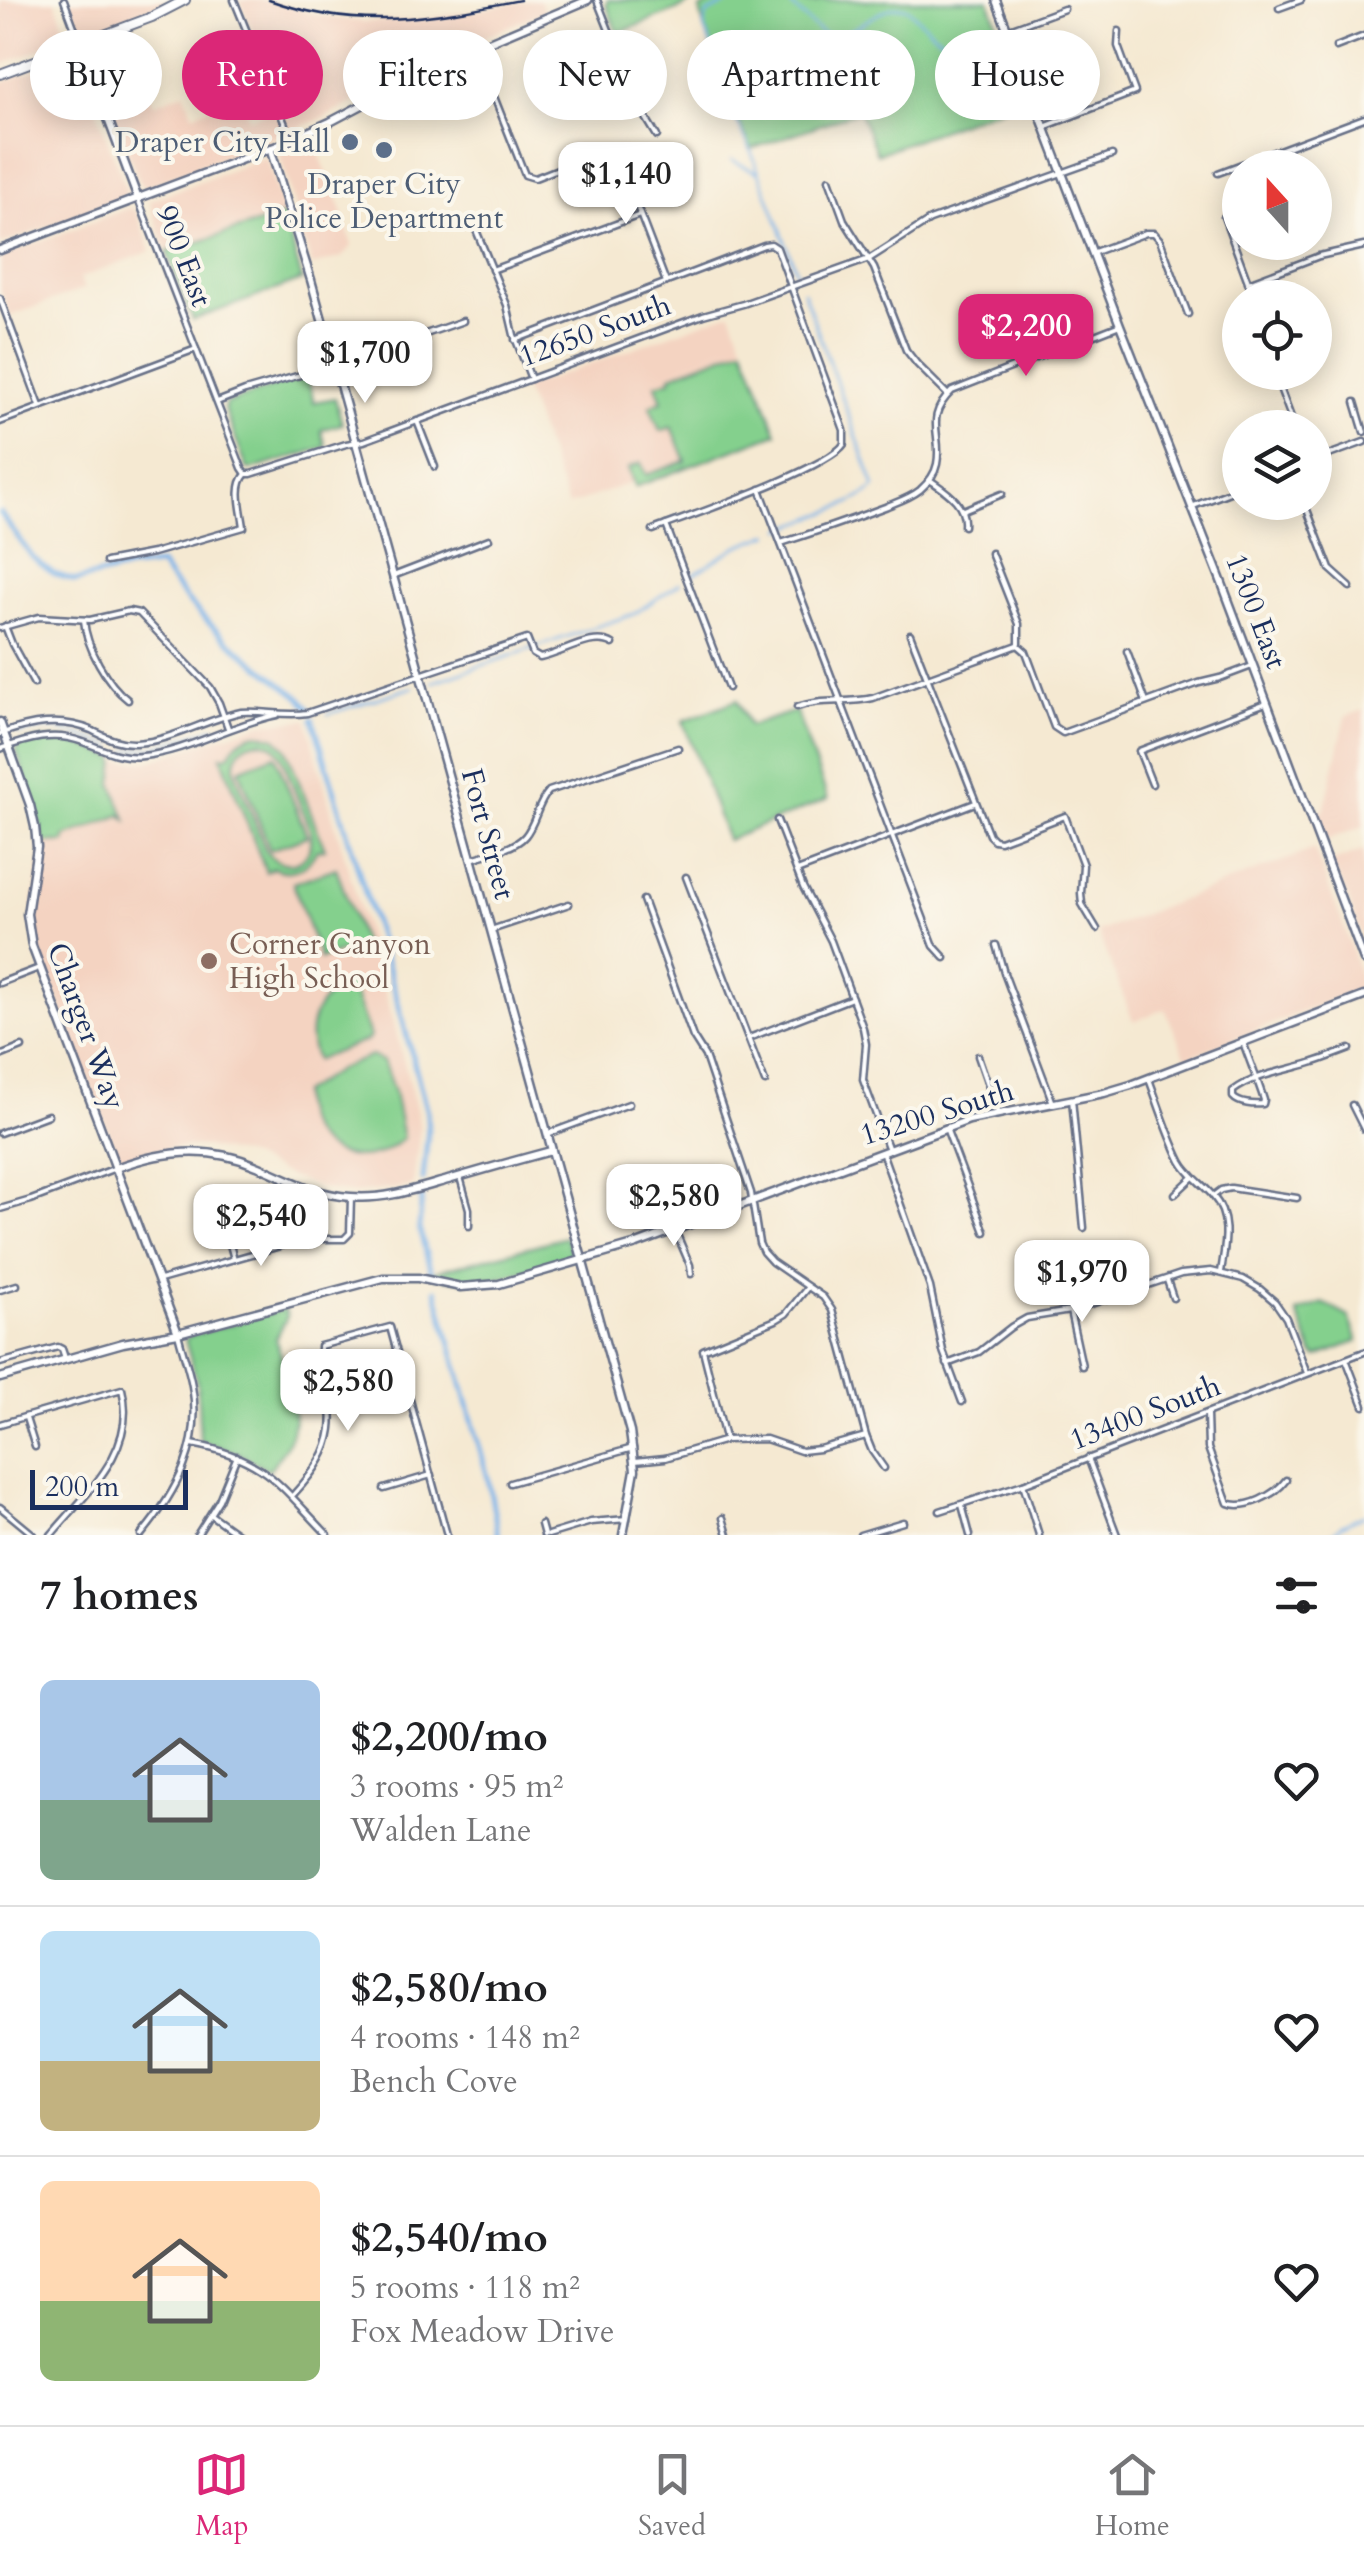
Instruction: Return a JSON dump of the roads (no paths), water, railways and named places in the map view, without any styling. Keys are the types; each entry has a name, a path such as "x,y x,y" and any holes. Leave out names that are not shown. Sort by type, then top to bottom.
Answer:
{"main road":[{"path":"117,30 184,0"},
{"path":"0,74 30,63"}],"street":[{"name":"900 East","path":"64,0 75,30"},
{"path":"234,0 291,139"},
{"path":"503,36 588,0"},
{"path":"598,0 640,108 656,136"},
{"name":"1300 East","path":"996,0 1007,30"},
{"path":"1279,8 1300,0"},
{"path":"1007,30 1064,9"},
{"path":"1044,127 1136,92 1118,46 1119,31"},
{"path":"1336,47 1364,36"},
{"path":"0,250 270,148 343,113"},
{"path":"1218,173 1364,118"},
{"name":"900 East","path":"106,562 244,527 239,487 246,474 109,120"},
{"path":"503,120 522,171 528,177 535,178 612,151 618,157 666,282"},
{"name":"1300 East","path":"1041,120 1364,960"},
{"name":"Fort Street","path":"270,148 356,442 633,1448 634,1486 623,1535"},
{"name":"12650 South","path":"246,474 418,421 704,315 791,288 869,259 930,220 1112,155"},
{"path":"829,178 844,220 869,259 906,350 948,394"},
{"path":"492,270 640,215"},
{"path":"476,230 531,379"},
{"path":"1092,254 1154,233 1188,314"},
{"path":"516,340 764,245 773,245 778,251 845,440 835,454 760,489 652,530"},
{"path":"1253,280 1319,256 1364,246"},
{"path":"0,298 40,407"},
{"path":"217,402 462,321"},
{"path":"781,542 825,530 909,497 930,480 938,460 936,419 948,394 962,385 1120,325"},
{"path":"0,422 196,348"},
{"path":"1355,402 1364,432"},
{"path":"418,421 435,467"},
{"path":"1332,454 1364,442"},
{"path":"930,480 948,492 963,510 964,526"},
{"path":"760,489 934,946 945,958"},
{"path":"963,510 1002,494"},
{"path":"1191,507 1222,495"},
{"path":"1311,520 1330,569 1350,587"},
{"path":"666,525 728,688"},
{"path":"393,576 489,539"},
{"path":"991,553 1019,624 1018,645"},
{"path":"34,684 3,627 44,617 84,620 129,611 142,614 210,687 228,730"},
{"path":"84,620 92,650 128,700"},
{"path":"910,634 989,836 997,841 1066,816 1083,865 1082,904 1097,929"},
{"path":"0,750 36,738 59,736 114,754 138,757 282,715 307,713 528,640 538,658 594,640 613,644"},
{"path":"1018,645 1024,650 1060,732 1252,666"},
{"path":"797,707 873,698 1018,645"},
{"path":"1127,651 1146,702"},
{"path":"1152,784 1140,750 1266,703"},
{"path":"1,728 60,723 135,743 224,716 257,710 282,715"},
{"name":"Charger Way","path":"1,728 35,827 37,847 27,914 39,968 178,1332"},
{"path":"471,859 520,840 549,792 678,748"},
{"path":"797,871 976,802"},
{"path":"778,820 835,952 866,1039 864,1086 930,1288 947,1364 962,1402"},
{"path":"686,877 764,1082"},
{"path":"644,900 692,1036 704,1056 752,1200 759,1243 772,1262 823,1298 832,1310 866,1436 884,1468"},
{"path":"490,930 569,904"},
{"path":"996,945 1053,1103"},
{"path":"0,984 39,968"},
{"name":"13200 South","path":"0,1378 383,1278 486,1286 581,1261 946,1128 998,1113 1118,1090 1364,996"},
{"path":"748,1038 852,998"},
{"path":"1243,1042 1257,1079 1264,1103 1237,1101 1232,1093 1257,1079 1350,1049"},
{"path":"0,1056 22,1047"},
{"path":"978,1056 998,1113"},
{"path":"1149,1078 1176,1151 1192,1178 1221,1208 1226,1224 1221,1272"},
{"path":"1072,1100 1084,1228"},
{"path":"547,1134 629,1104"},
{"path":"1352,1105 1364,1129"},
{"path":"0,1133 48,1114"},
{"path":"946,1128 985,1232"},
{"path":"0,1209 161,1154 207,1152 244,1160 312,1190 351,1198 395,1194 551,1150"},
{"path":"460,1177 469,1209 469,1226"},
{"path":"1175,1194 1192,1178"},
{"path":"1213,1196 1231,1188 1298,1198"},
{"path":"160,1280 310,1238 346,1238 350,1233 351,1198"},
{"path":"674,1230 691,1274"},
{"path":"229,1241 234,1259"},
{"path":"947,1364 988,1347 1019,1322 1036,1315 1070,1311 1191,1272 1221,1272 1252,1283 1274,1302 1286,1318 1308,1375"},
{"path":"1167,1280 1173,1298"},
{"path":"0,1290 16,1285"},
{"path":"726,1440 702,1350 776,1320 786,1314 807,1288"},
{"path":"1070,1311 1082,1366"},
{"path":"293,1496 318,1466 330,1434 332,1403 320,1346 390,1327 448,1535"},
{"path":"141,1535 172,1495 192,1444 194,1398 178,1332"},
{"path":"0,1364 58,1347 66,1359"},
{"name":"13400 South","path":"940,1512 1024,1484 1364,1352"},
{"path":"1346,1359 1364,1406"},
{"path":"0,1424 122,1389 126,1416 119,1448 51,1535"},
{"path":"1207,1414 1208,1448 1228,1503 1239,1506 1274,1492 1286,1480"},
{"path":"26,1416 34,1447"},
{"path":"635,1462 665,1458 726,1440 766,1439 801,1451 866,1436"},
{"path":"192,1444 237,1456 268,1474 328,1535"},
{"path":"510,1483 633,1448"},
{"path":"197,1535 211,1515 237,1456"},
{"path":"1088,1458 1117,1535"},
{"path":"384,1489 432,1476"},
{"path":"1024,1484 1038,1535"},
{"path":"962,1505 970,1535"},
{"path":"0,1507 34,1535"},
{"path":"211,1515 239,1535"},
{"path":"723,1518 728,1535"},
{"path":"541,1524 546,1535 591,1522 627,1519"},
{"path":"860,1535 902,1522"}],"waterway":[{"path":"735,0 707,14 705,31 720,65 724,95 749,146 798,276"},
{"path":"786,0 827,35 848,32 897,7 908,9 935,33"},
{"path":"731,160 757,172"},
{"path":"783,529 845,505 875,487 803,291"},
{"path":"0,513 33,558 54,574 76,581 160,565 207,621 309,708"},
{"path":"692,575 736,547 770,534"},
{"path":"433,682 634,614 680,583"},
{"path":"328,714 413,687"},
{"path":"313,719 427,1112 423,1180"},
{"path":"128,750 155,747 215,727"},
{"path":"19,734 58,730 114,747"},
{"path":"422,1196 419,1228 431,1272"},
{"path":"436,1290 488,1478 498,1535"},
{"path":"1331,1535 1340,1526 1364,1515"}],"tram line":[{"path":"269,0 302,10 364,19 425,16 520,0"}],"place":[{"name":"Draper City Hall","path":"350,142"},
{"name":"Draper City Police Department","path":"384,150"},
{"name":"Corner Canyon High School","path":"209,961"}]}
